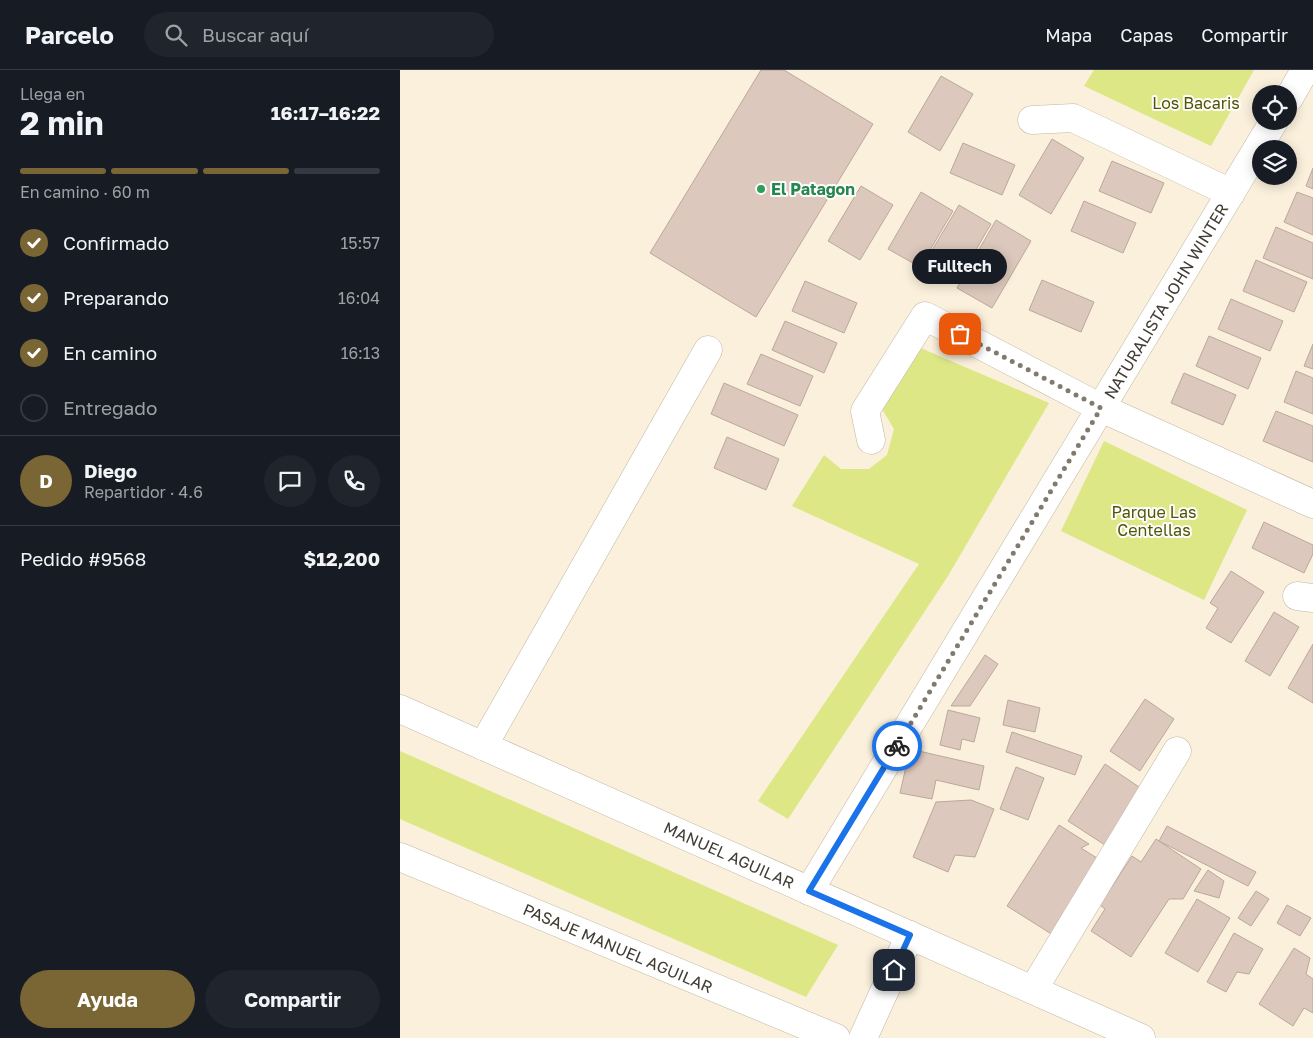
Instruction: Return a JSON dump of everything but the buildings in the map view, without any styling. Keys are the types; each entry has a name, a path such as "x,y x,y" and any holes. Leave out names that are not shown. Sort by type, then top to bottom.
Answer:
{"street":[{"path":"1297,85 1306,70"},
{"path":"1032,120 1073,118 1231,193"},
{"name":"NATURALISTA JOHN WINTER","path":"809,891 1269,130"},
{"path":"871,440 865,410 925,316 1101,408 1313,504"},
{"path":"483,746 708,350"},
{"name":"MANUEL AGUILAR","path":"400,709 1141,1038"},
{"path":"1033,990 1178,750"},
{"name":"PASAJE MANUEL AGUILAR","path":"400,857 836,1038"},
{"path":"863,1038 910,935"}],"green space":[{"name":"Los Bacaris","path":"1094,70 1254,70 1211,146 1084,86"},
{"path":"916,346 1049,403 948,576 788,819 758,801 919,564 792,506 824,455 841,469 869,469 887,455 894,429 879,404"},
{"name":"Parque Las Centellas","path":"1104,441 1247,510 1204,600 1061,531"},
{"path":"400,751 838,945 806,997 400,819"}],"way so far":[{"path":"897,746 1101,408 960,334"}],"place":[{"name":"El Patagon","path":"761,189"},
{"name":"Fulltech","path":"960,334"}],"route":[{"path":"894,970 910,935 809,891 897,746"}]}
